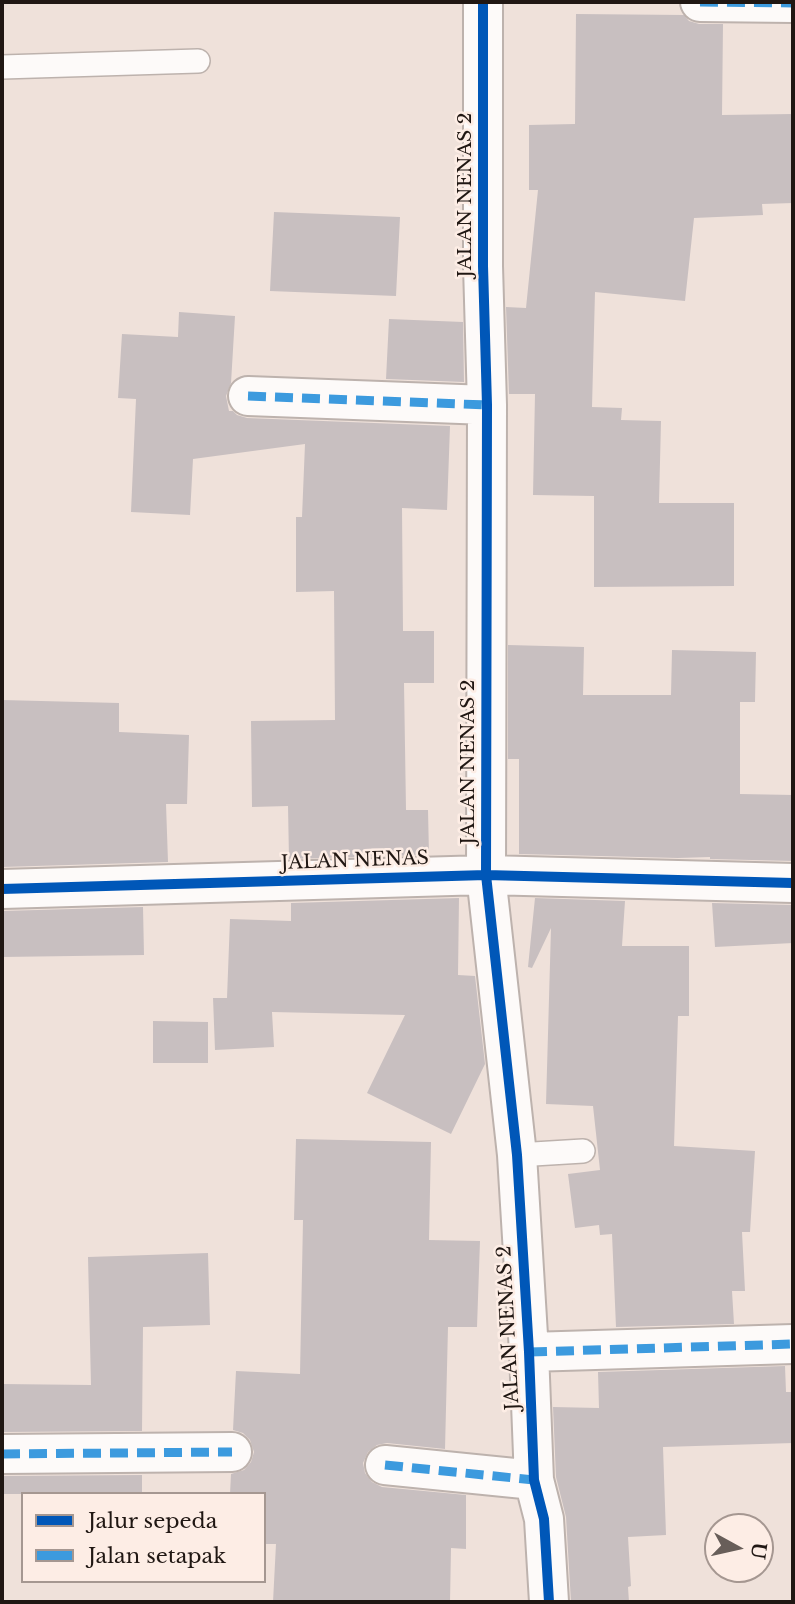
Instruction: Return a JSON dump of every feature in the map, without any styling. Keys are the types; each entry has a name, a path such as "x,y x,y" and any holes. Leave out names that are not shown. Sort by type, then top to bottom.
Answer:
{"street":[{"name":"JALAN NENAS 2","path":"484,2 486,875 517,1155 530,1352 534,1480 544,1519 549,1602"},
{"path":"700,2 793,3"},
{"path":"248,396 487,404"},
{"name":"JALAN NENAS","path":"2,889 486,875 793,883"},
{"path":"530,1352 793,1344"},
{"path":"2,1454 232,1452"},
{"path":"385,1465 534,1480"}],"lane":[{"path":"2,67 198,61"},
{"path":"517,1155 583,1151"}],"building":[{"path":"576,14 684,15 689,21 699,24 723,24 722,115 793,114 793,203 762,204 763,215 694,218 685,301 595,292 592,407 622,408 621,420 661,421 659,503 734,503 734,586 594,587 594,496 533,495 535,394 509,394 506,307 526,308 538,190 529,190 529,125 575,124"},
{"path":"274,212 400,217 396,296 270,291"},
{"path":"179,312 235,316 231,383 226,396 229,411 237,415 247,418 450,426 447,510 402,508 403,631 434,631 434,683 404,683 406,810 428,810 429,855 289,859 288,806 252,807 251,721 335,720 334,591 296,592 296,517 302,517 305,444 193,459 190,515 131,512 136,399 118,398 122,334 178,337"},
{"path":"389,319 463,322 464,382 386,379"},
{"path":"508,645 584,647 583,695 671,695 672,650 756,652 755,702 740,702 740,794 793,795 793,861 519,854 519,759 508,759"},
{"path":"2,700 119,703 119,732 189,735 187,804 166,804 168,862 2,867"},
{"path":"459,898 458,975 475,976 485,1064 451,1134 367,1093 405,1015 272,1012 274,1047 215,1050 213,998 227,998 230,919 291,921 291,903"},
{"path":"535,898 625,901 622,946 689,946 689,1016 678,1016 674,1146 755,1151 750,1232 742,1232 745,1291 732,1291 734,1324 616,1327 612,1234 600,1235 599,1225 575,1228 568,1174 600,1170 593,1106 546,1104 551,928 532,968 528,967"},
{"path":"712,903 793,905 793,943 715,947"},
{"path":"143,907 144,955 2,957 2,911"},
{"path":"153,1021 208,1022 208,1063 153,1063"},
{"path":"296,1139 431,1142 429,1240 480,1241 477,1327 448,1327 445,1449 387,1443 377,1445 368,1452 363,1463 365,1473 372,1482 382,1487 466,1495 466,1549 451,1548 450,1602 273,1602 276,1544 266,1544 266,1492 230,1492 231,1474 244,1470 251,1462 254,1452 250,1440 243,1433 233,1430 236,1371 300,1374 303,1220 294,1220"},
{"path":"208,1253 210,1325 143,1327 142,1431 2,1432 2,1384 91,1385 88,1257"},
{"path":"785,1366 786,1392 793,1392 793,1443 663,1447 666,1535 628,1537 631,1586 628,1587 629,1602 571,1602 566,1517 556,1477 553,1407 599,1408 598,1372"},
{"path":"142,1475 142,1492 2,1494 2,1476"}],"marked path":[{"path":"700,2 793,3"},
{"path":"248,396 487,405"},
{"path":"529,1352 793,1344"},
{"path":"2,1454 232,1452"},
{"path":"385,1465 534,1480"}],"cycle path":[{"path":"483,2 483,266 487,405 486,875 517,1155 534,1480 544,1519 549,1602"},
{"path":"2,889 486,875 793,883"}]}
